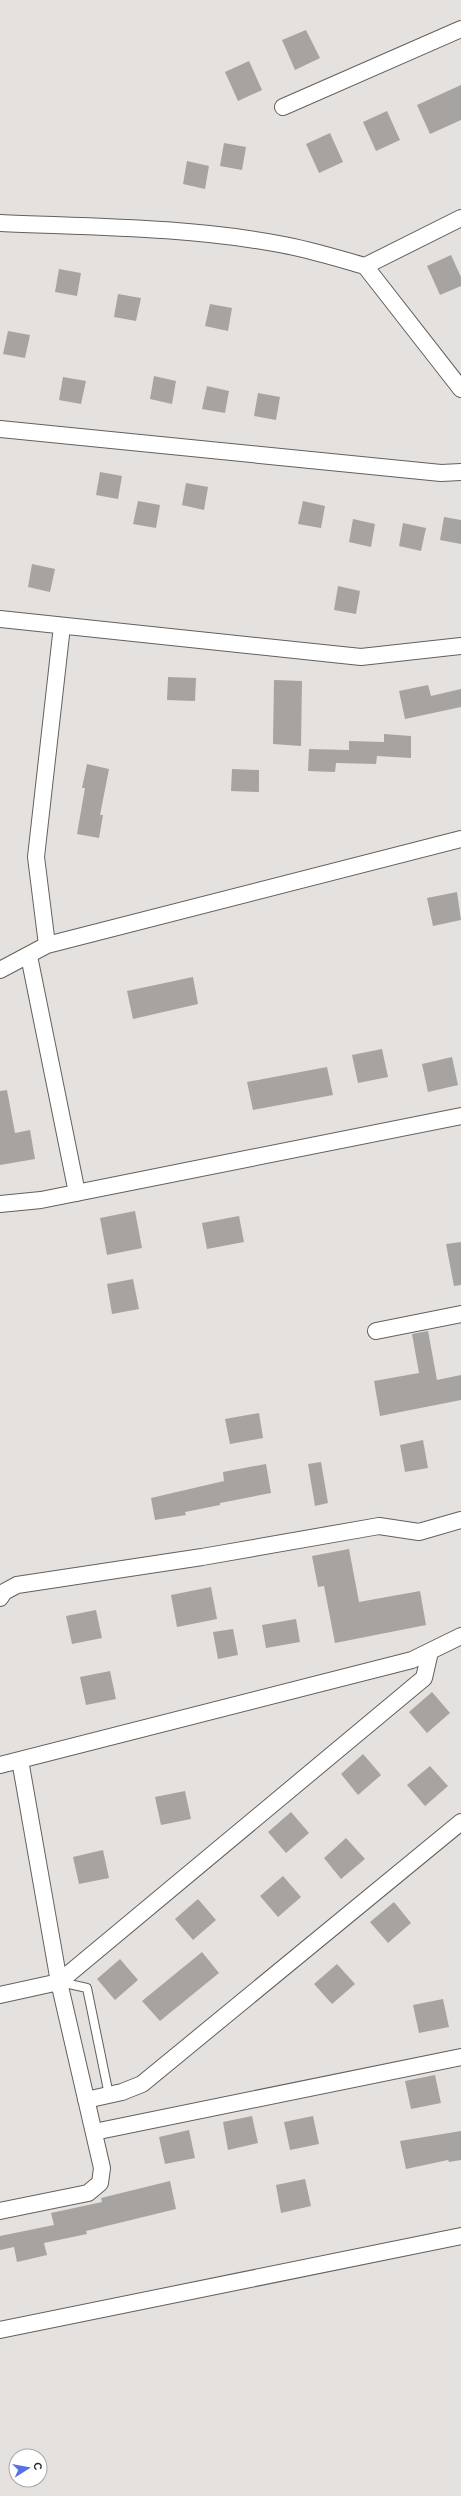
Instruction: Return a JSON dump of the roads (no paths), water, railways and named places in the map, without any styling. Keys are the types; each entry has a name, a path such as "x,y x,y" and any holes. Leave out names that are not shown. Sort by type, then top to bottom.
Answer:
{"street":[{"path":"284,107 461,29"},
{"path":"365,266 461,218"},
{"path":"0,223 127,228 251,239 300,248 365,266 461,390"},
{"path":"0,429 441,473 461,472"},
{"path":"0,619 361,657 461,646"},
{"path":"47,945 36,857 62,626"},
{"path":"0,970 13,961 29,956 47,945 461,839"},
{"path":"29,956 77,1193"},
{"path":"0,1204 41,1200 461,1116"},
{"path":"376,1331 461,1314"},
{"path":"0,1598 4,1592 16,1585 202,1558 379,1526 419,1532 461,1520"},
{"path":"0,1765 412,1660 461,1636"},
{"path":"0,1995 59,1982 424,1678 430,1652"},
{"path":"0,2211 88,2193 100,2183 102,2168 59,1982 20,1760"},
{"path":"86,2100 108,2095 142,2084 461,1822"},
{"path":"94,2132 461,2056"},
{"path":"0,2330 461,2236"}],"lane":[{"path":"59,1982 87,1988 108,2095"}]}
